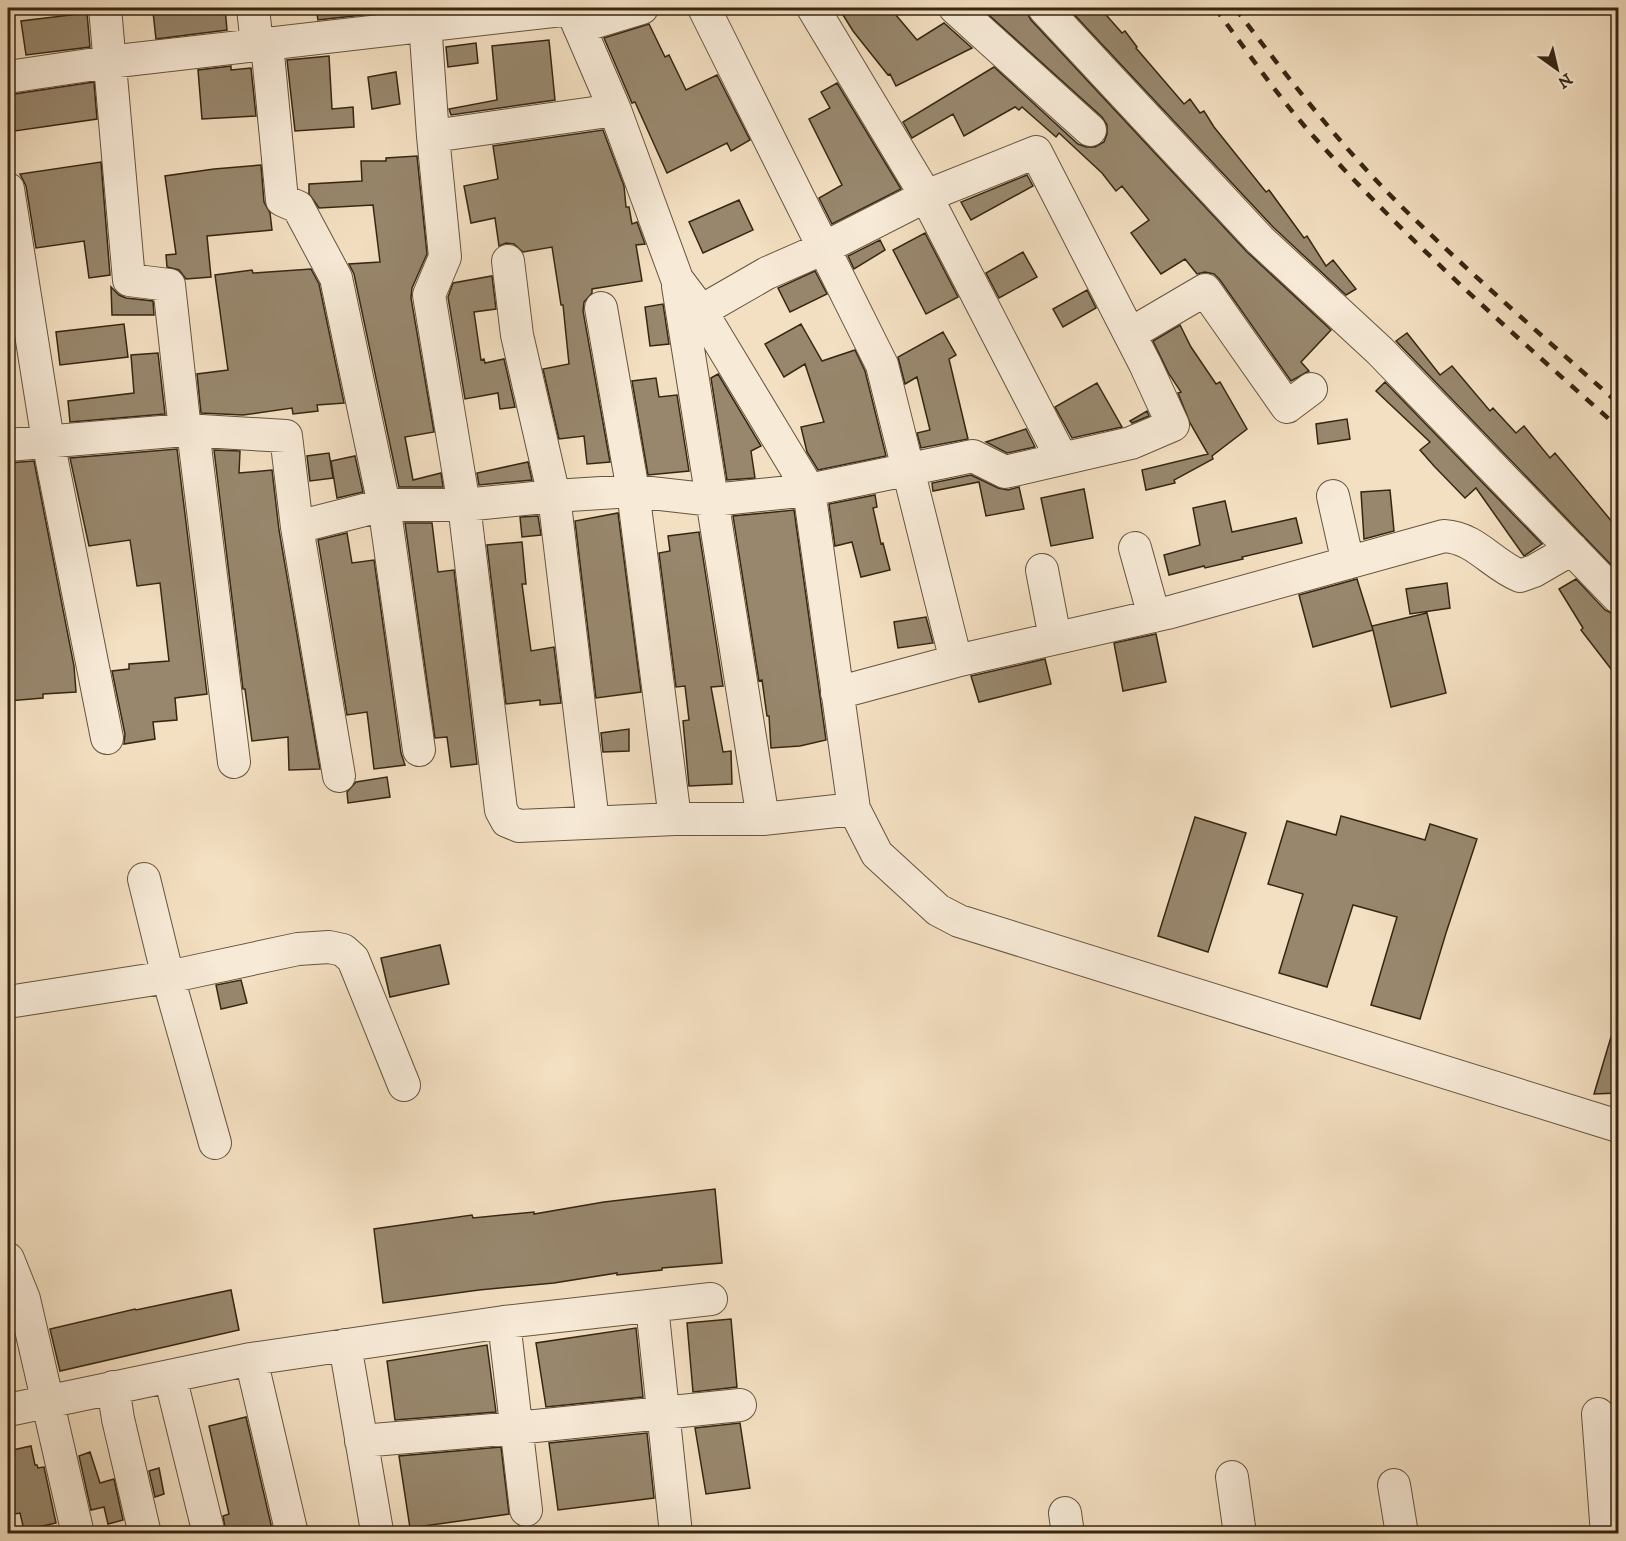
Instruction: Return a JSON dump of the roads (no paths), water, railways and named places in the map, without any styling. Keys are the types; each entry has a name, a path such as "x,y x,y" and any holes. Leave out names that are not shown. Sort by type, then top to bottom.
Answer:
{"street":[{"path":"105,8 129,280 169,285 234,762"},
{"path":"253,8 262,45 282,200 298,207 336,278 384,505 418,750"},
{"path":"8,76 262,45 425,17 574,15 642,8"},
{"path":"704,8 882,365 956,661"},
{"path":"813,8 926,196 1062,459"},
{"path":"955,8 1090,130"},
{"path":"1044,8 1260,240 1380,351 1618,597"},
{"path":"574,15 615,110 677,279 764,819"},
{"path":"425,17 433,136 445,257 429,295 464,505 501,810 507,821 519,826 675,819 764,819 854,809"},
{"path":"433,136 615,110"},
{"path":"297,527 384,505 464,505 633,491 713,500 809,489 973,456 1005,472 1131,443 1173,425 1130,334 1036,152 926,196 824,248 766,273 701,311"},
{"path":"8,189 48,441 107,738"},
{"path":"508,261 517,335 554,496 592,822"},
{"path":"677,279 701,311 809,489 854,809 877,854 938,910 959,921 1618,1126"},
{"path":"1130,334 1205,290 1287,407 1311,389"},
{"path":"601,308 633,491 675,819"},
{"path":"8,445 189,430 286,436 297,527 339,776"},
{"path":"1333,496 1348,562"},
{"path":"837,693 956,661 1154,616 1444,536 1457,537 1469,542 1505,569 1520,576 1534,571 1572,549"},
{"path":"1135,548 1154,616"},
{"path":"1042,570 1055,638"},
{"path":"144,879 168,977 215,1143"},
{"path":"8,1002 168,977 298,950 329,947 343,950 353,959 404,1085"},
{"path":"8,1259 24,1299 78,1533"},
{"path":"8,1410 251,1359 504,1322 711,1299"},
{"path":"652,1306 675,1533"},
{"path":"504,1322 526,1510"},
{"path":"345,1345 377,1531"},
{"path":"251,1359 292,1533"},
{"path":"170,1376 209,1533"},
{"path":"113,1387 118,1419 145,1533"},
{"path":"361,1441 740,1405"},
{"path":"1598,1414 1607,1533"},
{"path":"1232,1477 1240,1533"},
{"path":"1395,1485 1402,1533"}],"railway":[{"path":"1215,8 1288,106 1350,176 1462,287 1618,427"},
{"path":"1235,8 1316,112 1405,210 1457,260 1618,403"}]}
